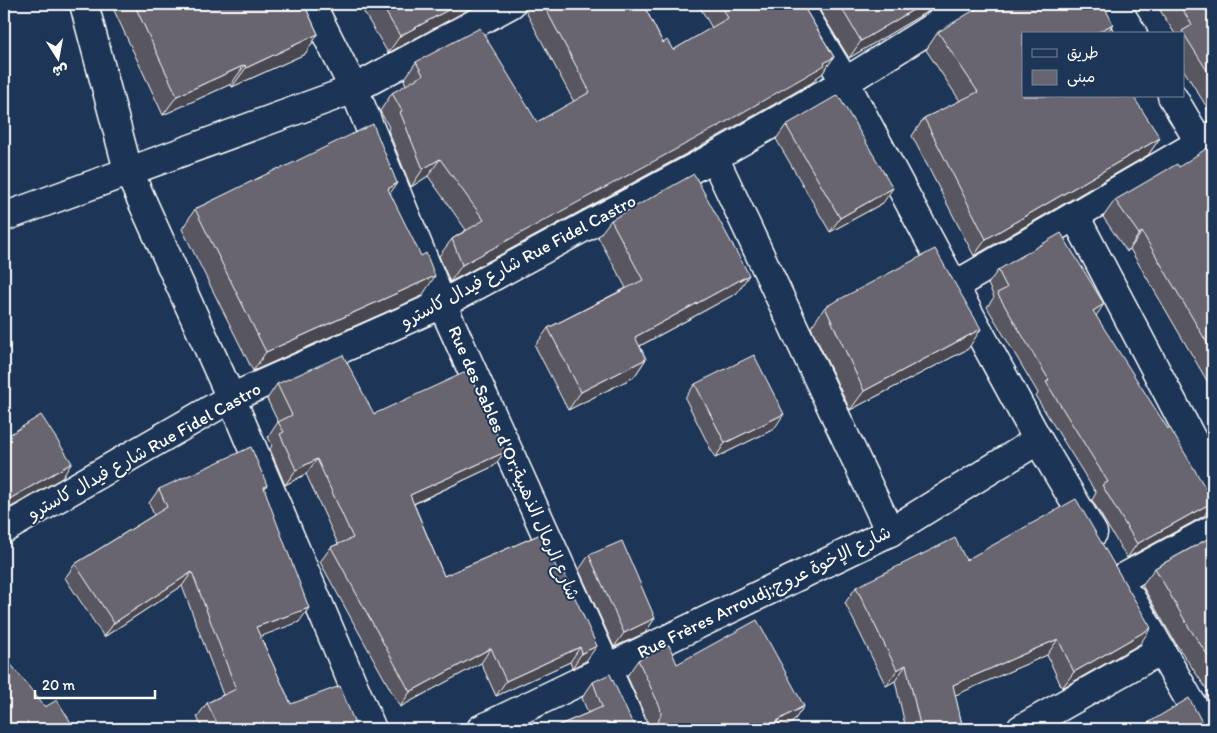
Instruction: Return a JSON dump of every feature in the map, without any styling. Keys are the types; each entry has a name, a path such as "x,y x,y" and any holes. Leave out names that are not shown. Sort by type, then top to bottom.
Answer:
{"street":[{"path":"84,4 128,170 230,398 372,729"},
{"name":"Rue des Sables d'Or;شارع الرمال الذهبية","path":"311,4 354,89 442,304 634,729"},
{"path":"4,217 128,170 354,89 511,4"},
{"path":"798,4 846,82 1038,440 1121,579 1206,729"},
{"name":"شارع فيدال كاسترو Rue Fidel Castro","path":"4,529 230,398 442,304 714,157 846,82 970,4"},
{"path":"1114,4 1132,32"},
{"path":"954,286 1075,216 1209,148 1173,98"},
{"path":"714,157 890,532"},
{"path":"1075,216 1213,479"},
{"name":"Rue Frères Arroudj;شارع الإخوة عروج","path":"481,729 890,532 1038,440"},
{"path":"1121,579 1213,529"},
{"path":"1021,729 1161,650"}],"building":[{"path":"134,4 304,4 318,34 246,68 245,65 177,96"},
{"path":"381,4 459,4 400,36"},
{"path":"543,4 643,4 663,43 667,40 673,50 728,18 720,4 802,4 834,57 824,63 825,65 719,126 462,265 452,239 484,220 440,159 423,169 400,112 402,111 392,93 423,75 416,62 480,28 537,122 590,92"},
{"path":"839,4 923,4 861,41"},
{"path":"984,4 1103,4 1113,24 1099,32 1022,32 1022,98 1134,98 1160,138 986,239 924,118 978,92 938,32"},
{"path":"1179,4 1213,4 1213,80 1182,31 1192,25"},
{"path":"838,95 893,188 840,218 786,125"},
{"path":"373,124 397,183 388,189 421,256 426,253 435,276 266,352 195,209"},
{"path":"1207,148 1213,156 1213,353 1142,232 1139,234 1115,200 1177,164 1179,167"},
{"path":"694,174 749,275 635,337 646,359 581,392 548,328 643,280 611,220"},
{"path":"1061,233 1104,304 1093,311 1168,429 1170,428 1213,501 1137,544 1102,485 1108,482 1046,382 1049,380 997,293 1007,288 998,270"},
{"path":"935,249 981,329 864,391 825,307"},
{"path":"343,355 374,414 468,371 505,452 410,495 444,576 541,534 557,569 561,567 597,646 582,653 580,647 506,681 491,648 410,692 331,547 353,538 317,459 296,470 280,434 284,432 278,422 292,415 277,384"},
{"path":"754,355 784,414 725,443 695,384"},
{"path":"41,415 72,463 6,501 4,504 4,438"},
{"path":"251,447 267,485 264,487 270,505 309,608 256,627 291,704 340,686 357,729 220,729 207,703 236,689 192,572 114,623 75,564 167,507 159,489"},
{"path":"1076,499 1151,628 1074,672 1058,639 953,685 963,729 921,729 906,665 897,670 856,587 955,538 966,560"},
{"path":"1213,536 1213,663 1188,626 1155,568"},
{"path":"622,541 655,618 624,633 589,555"},
{"path":"757,620 804,706 777,721 782,729 643,729 652,727 658,722 661,714 660,707 638,660 669,645 677,664"},
{"path":"9,662 45,707 57,700 75,729 4,729 4,666"},
{"path":"610,674 631,720 636,726 643,729 550,729 602,707 593,682"},
{"path":"1189,698 1207,728 1138,729"}]}
